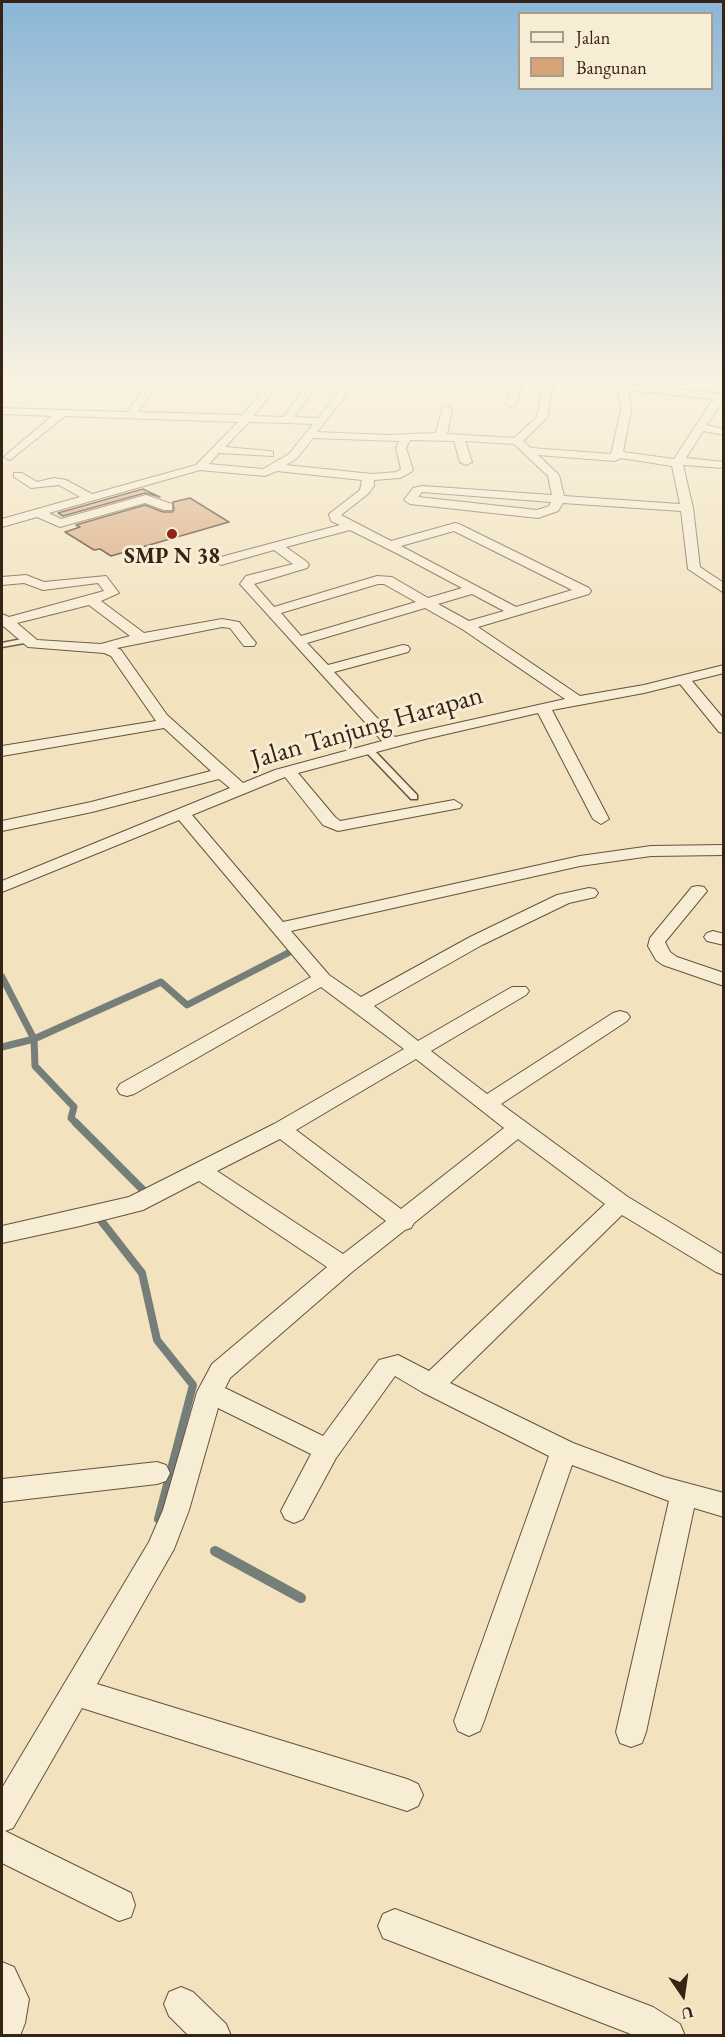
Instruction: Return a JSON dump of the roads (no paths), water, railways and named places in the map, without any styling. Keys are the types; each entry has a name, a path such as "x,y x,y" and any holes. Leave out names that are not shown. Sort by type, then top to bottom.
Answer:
{"street":[{"path":"20,476 35,486 54,481 62,482 92,498"},
{"path":"2,524 168,476"},
{"path":"368,476 368,486 364,492 334,516 335,518 391,545 514,611"},
{"path":"553,476 559,499 552,510 538,514 416,502 409,499 420,489 559,499 687,508"},
{"path":"681,476 694,569 723,589"},
{"path":"41,514 61,523 146,499 168,507"},
{"path":"221,561 351,526"},
{"path":"391,545 448,527 455,527 584,591 467,626"},
{"path":"276,546 303,565 251,579 247,584 392,743"},
{"path":"2,581 21,578 43,586 97,578 104,580 112,593 4,620"},
{"path":"274,611 381,579 387,580 467,626 578,701"},
{"path":"298,641 474,589"},
{"path":"91,600 142,638"},
{"path":"4,620 27,640 41,645 110,650 120,657 145,697 169,723 241,790"},
{"path":"102,649 142,638 230,623 249,643"},
{"path":"324,670 403,650"},
{"name":"Jalan Tanjung Harapan","path":"2,887 288,771 368,749 543,707 723,669"},
{"path":"683,679 723,729"},
{"path":"543,707 601,819"},
{"path":"2,751 169,723"},
{"path":"288,771 329,821 338,826 454,805"},
{"path":"2,826 92,807 223,773"},
{"path":"182,813 321,979 361,1006 518,1128 620,1203 723,1266"},
{"path":"280,928 580,861 651,851 723,850"},
{"path":"698,891 656,942 657,946 663,956 670,961 723,980"},
{"path":"361,1006 412,975 476,941 562,899 589,893"},
{"path":"127,1089 321,979"},
{"path":"2,1234 135,1204 281,1130 519,991"},
{"path":"488,1103 620,1017"},
{"path":"2,1817 160,1549 176,1510 210,1392 221,1371 344,1266 403,1222 518,1128"},
{"path":"281,1130 403,1222"},
{"path":"200,1171 344,1266"},
{"path":"431,1385 620,1203"},
{"path":"294,1511 327,1450 388,1367 402,1366 431,1385 564,1451 684,1494 723,1505"},
{"path":"210,1392 327,1450"},
{"path":"469,1721 564,1451"},
{"path":"2,1491 157,1473"},
{"path":"632,1732 684,1494"},
{"path":"76,1692 407,1795"},
{"path":"2,1846 119,1905"},
{"path":"395,1926 640,2019 668,2036"},
{"path":"2,1979 12,2000 8,2023 2,2036"},
{"path":"181,2004 214,2036"}],"lane":[{"path":"2,645 27,640"},
{"path":"368,749 414,797"}],"waterway":[{"path":"34,1039 161,982 187,1005 288,953"},
{"path":"2,977 34,1039"},
{"path":"2,1047 34,1039"},
{"path":"34,1039 35,1066 74,1107 71,1118 145,1192 142,1193"},
{"path":"104,1215 99,1218 142,1273 157,1340 193,1385 158,1519"},
{"path":"215,1551 301,1598"}],"place":[{"name":"SMP N 38","path":"172,534"}]}
